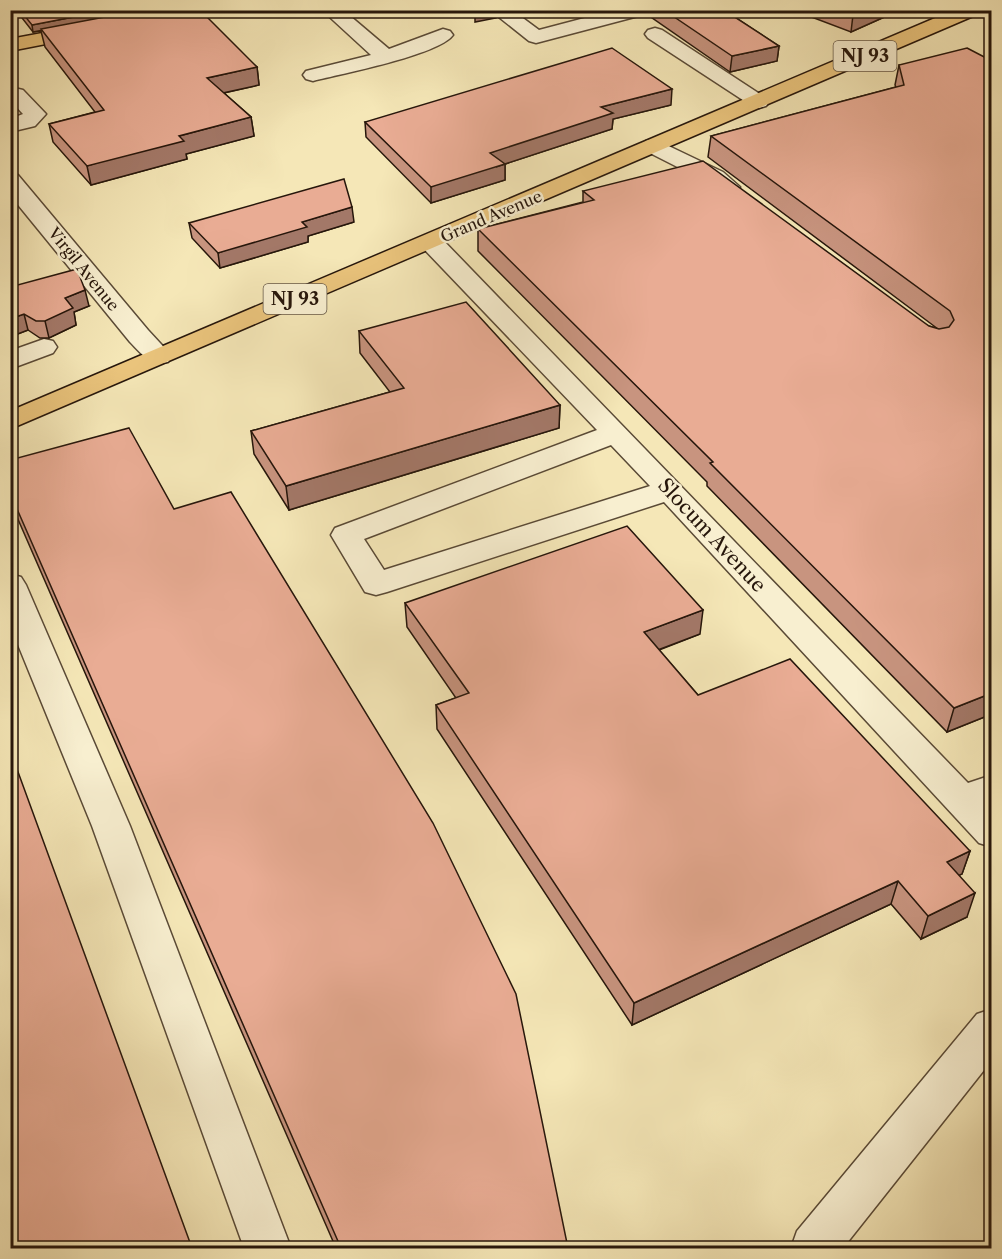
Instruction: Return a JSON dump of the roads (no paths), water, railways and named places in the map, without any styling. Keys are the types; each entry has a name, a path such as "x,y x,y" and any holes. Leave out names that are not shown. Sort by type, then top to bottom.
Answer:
{"main road":[{"name":"Grand Avenue","path":"10,421 971,10"},
{"path":"10,45 107,27"}],"street":[{"path":"331,10 386,57"},
{"path":"499,10 536,37 639,10"},
{"path":"656,34 759,102"},
{"path":"314,75 386,57 443,35"},
{"path":"10,93 16,94 34,114 32,119 10,126"},
{"path":"654,146 715,177 743,198"},
{"name":"Virgil Avenue","path":"10,180 139,336 159,356"},
{"path":"10,217 35,209"},
{"name":"Slocum Avenue","path":"430,242 670,490 976,794 992,832"},
{"path":"10,361 44,347"},
{"path":"616,433 346,535 376,584 670,490"},
{"path":"10,585 111,826 268,1248"},
{"path":"814,1248 992,1027"}]}
